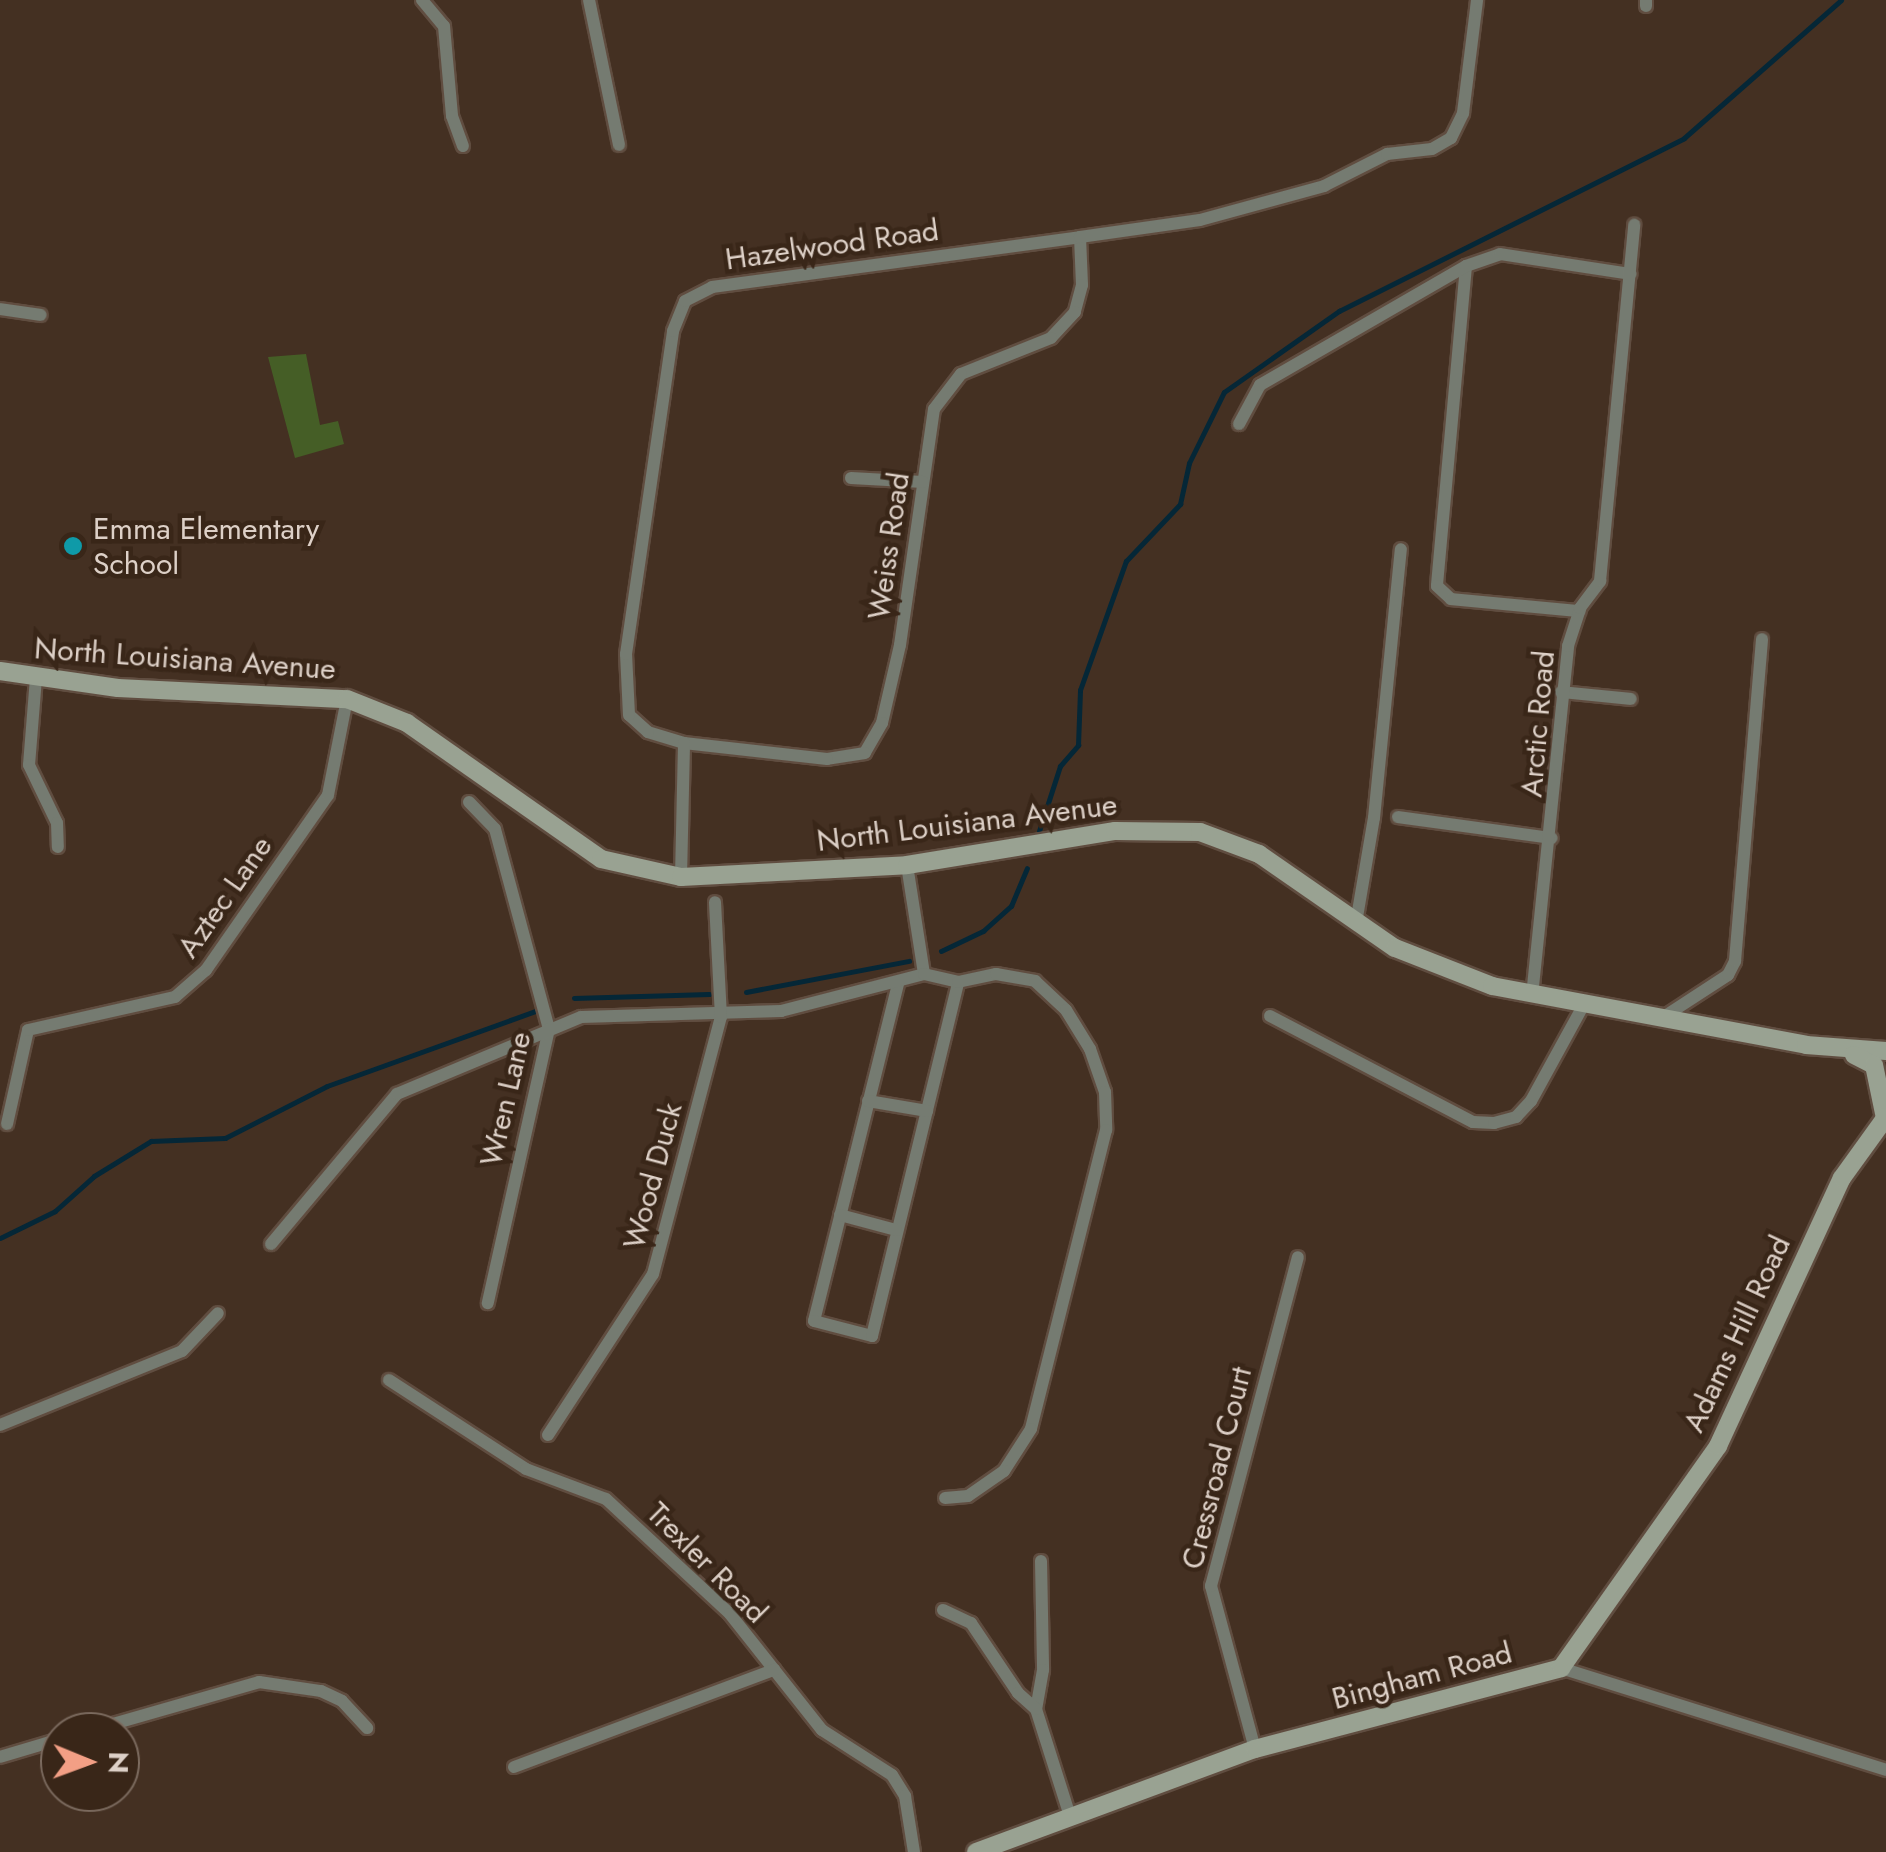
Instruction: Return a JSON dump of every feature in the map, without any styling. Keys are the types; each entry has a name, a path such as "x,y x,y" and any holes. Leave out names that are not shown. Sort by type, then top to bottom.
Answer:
{"street":[{"path":"422,0 444,26 452,116 464,146"},
{"path":"590,0 619,145"},
{"name":"Hazelwood Road","path":"684,742 648,732 629,715 626,654 673,331 685,301 712,287 1267,206 1387,154 1432,149 1452,138 1463,113 1477,0"},
{"name":"Arctic Road","path":"1532,996 1552,838 1561,692 1579,611 1600,580 1634,224"},
{"name":"Weiss Road","path":"684,742 850,760 865,753 882,724 900,645 934,409 961,374 1051,338 1075,312 1082,286 1080,236"},
{"path":"1240,424 1260,384 1466,266 1500,254 1630,274"},
{"path":"1466,266 1437,586 1451,599 1579,611"},
{"path":"0,310 41,315"},
{"path":"851,478 923,482"},
{"path":"1356,924 1374,818 1401,550"},
{"path":"1660,1019 1728,976 1735,961 1762,639"},
{"name":"North Louisiana Avenue","path":"0,671 36,678 347,699 408,723 601,859 682,878 907,864 1116,831 1190,831 1259,854 1356,924 1448,971 1582,1006 1834,1048 1886,1052"},
{"path":"36,678 28,765 57,823 58,847"},
{"path":"1561,692 1631,700"},
{"name":"Aztec Lane","path":"7,1124 28,1030 175,997 206,970 328,795 347,699"},
{"path":"682,878 684,742"},
{"name":"Wren Lane","path":"470,802 495,829 549,1030 488,1303"},
{"path":"1398,817 1552,838"},
{"path":"907,864 924,974"},
{"name":"Wood Duck","path":"548,1435 653,1274 722,1017 715,902"},
{"path":"270,1244 397,1094 581,1017 722,1017 782,1011 898,984 924,974 958,982 996,974 1034,980 1066,1010 1090,1049 1105,1092 1106,1130 1031,1430 1004,1472 968,1496 946,1498"},
{"path":"898,984 814,1321 872,1336 958,982"},
{"path":"1270,1016 1473,1122 1494,1122 1516,1116 1531,1101 1582,1006"},
{"path":"1834,1048 1874,1065 1886,1118"},
{"path":"868,1102 927,1111"},
{"name":"Adams Hill Road","path":"1560,1668 1718,1446 1842,1178 1886,1118"},
{"path":"840,1215 896,1230"},
{"name":"Cressroad Court","path":"1255,1749 1211,1586 1298,1257"},
{"path":"0,1425 182,1352 218,1312"},
{"name":"Trexler Road","path":"389,1380 526,1470 606,1499 730,1614 822,1730 892,1776 905,1796 914,1852"},
{"path":"1041,1561 1043,1670 1036,1709 1069,1813"},
{"path":"943,1610 971,1623 1018,1693 1036,1709"},
{"name":"Bingham Road","path":"976,1852 1069,1813 1255,1749 1560,1668 1886,1770"},
{"path":"514,1767 774,1670"},
{"path":"140,1716 259,1682 321,1691 342,1701 367,1728"},
{"path":"0,1756 40,1745"}],"green space":[{"path":"306,354 320,425 338,421 344,444 295,458 268,357"}],"waterway":[{"path":"1039,831 1060,766 1078,745 1080,690 1126,561 1180,504 1189,463 1224,392 1339,311 1684,138 1841,0"},
{"path":"941,951 983,931 1011,906 1027,868"},
{"path":"746,992 909,961"},
{"path":"574,998 709,994"},
{"path":"0,1238 55,1211 94,1176 151,1141 225,1138 327,1086 538,1010"}],"place":[{"name":"Emma Elementary School","path":"73,546"}]}
